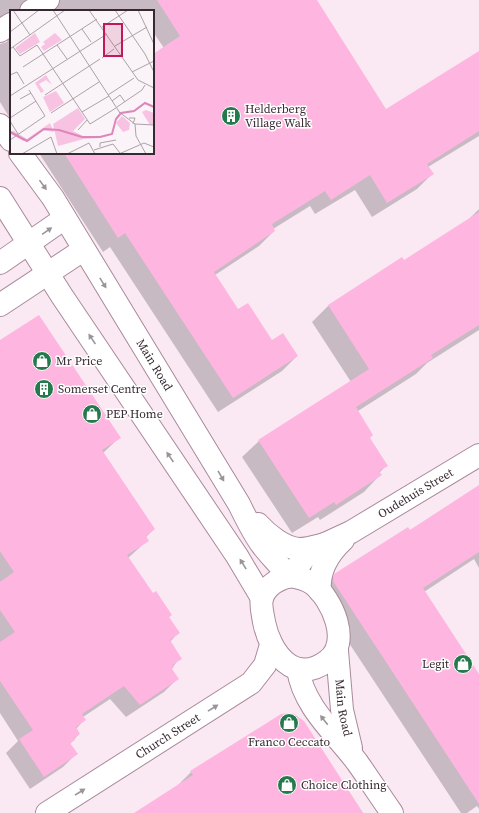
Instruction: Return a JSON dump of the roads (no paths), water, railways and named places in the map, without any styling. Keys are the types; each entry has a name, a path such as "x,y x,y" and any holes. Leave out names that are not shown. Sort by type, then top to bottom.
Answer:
{"main road":[{"path":"33,10 48,0"},
{"path":"0,31 10,25"},
{"path":"0,125 10,139"},
{"name":"Main Road","path":"21,154 53,198 83,250 239,504 254,533 263,546 279,562 289,576"},
{"path":"0,198 48,273 237,556 262,598 262,614 270,645 285,662 298,669 320,666 337,651 339,640 337,623 320,591 306,580 289,576 276,581 268,588 262,598"},
{"path":"0,262 65,218"},
{"path":"0,305 83,250"},
{"name":"Oudehuis Street","path":"289,576 300,561 325,544 351,532 479,454"},
{"path":"239,504 262,529 283,544 299,549 325,544"},
{"name":"Oudehuis Street","path":"320,591 318,579 322,567 335,547 351,532"},
{"name":"Church Street","path":"47,813 251,684 265,665 270,645"},
{"name":"Main Road","path":"337,651 344,724 356,762"},
{"name":"Main Road","path":"298,669 303,690 310,703 356,762 392,813"}],"place":[{"name":"Helderberg Village Walk","path":"231,116"},
{"name":"Mr Price","path":"42,361"},
{"name":"Somerset Centre","path":"44,389"},
{"name":"PEP Home","path":"92,414"},
{"name":"Legit","path":"463,664"},
{"name":"Franco Ceccato","path":"289,723"},
{"name":"Choice Clothing","path":"287,785"}]}
